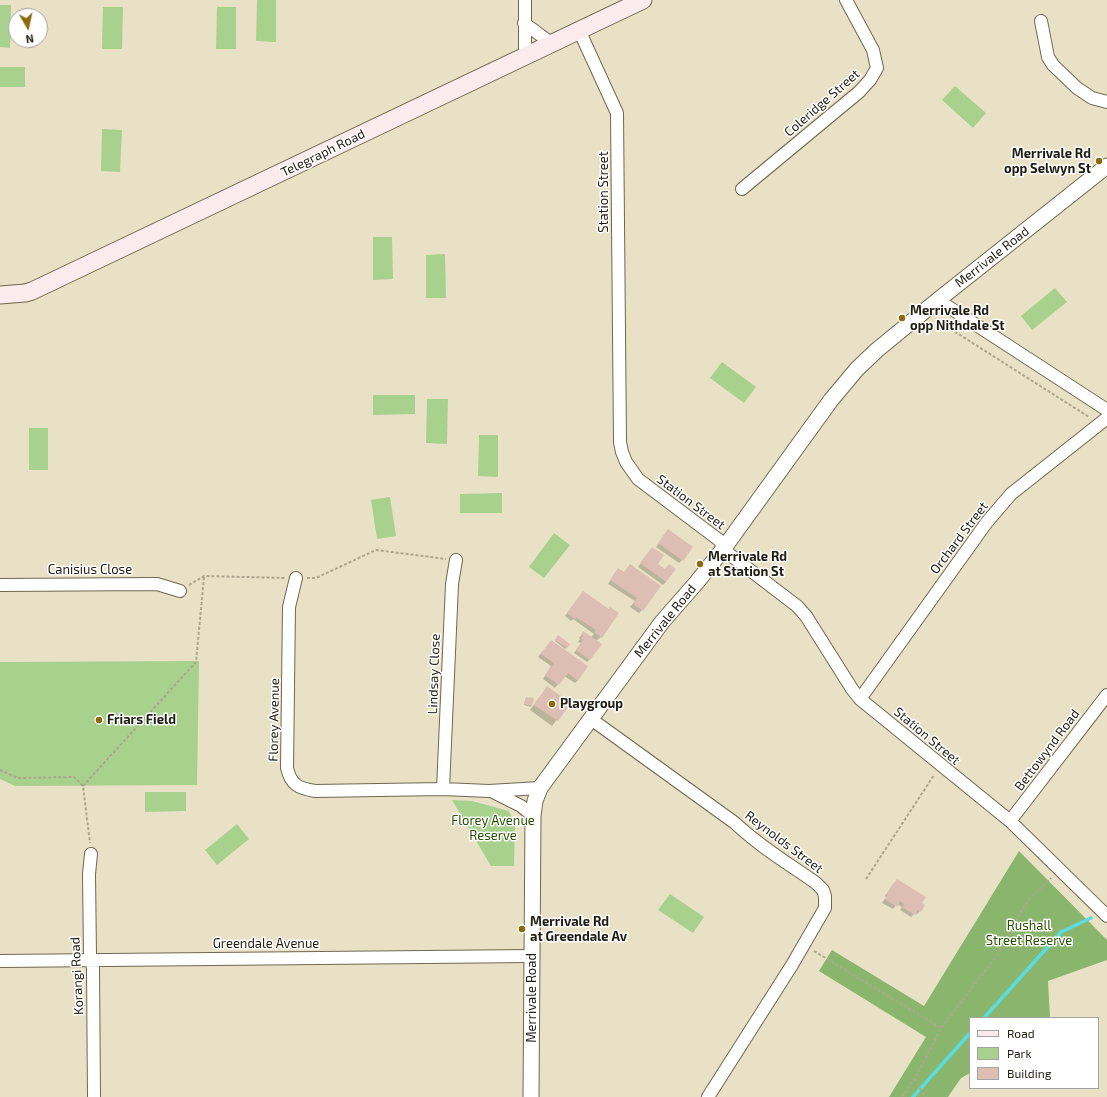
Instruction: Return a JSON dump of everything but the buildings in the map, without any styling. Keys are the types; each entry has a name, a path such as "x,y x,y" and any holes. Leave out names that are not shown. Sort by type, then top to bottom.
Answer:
{"main road":[{"name":"Telegraph Road","path":"0,295 32,291 642,0"}],"street":[{"path":"525,0 525,56"},
{"name":"Coleridge Street","path":"742,189 859,92 870,80 877,68 873,50 846,0"},
{"path":"1041,21 1048,57 1053,65 1077,88 1092,98 1107,102"},
{"path":"524,23 552,43"},
{"name":"Station Street","path":"579,30 617,113 620,442 628,467 638,479 719,540 729,554 791,602 806,616 852,689 860,699 1010,822 1061,869 1107,916"},
{"name":"Merrivale Road","path":"531,1097 533,816 535,801 540,788 662,622 724,548 830,400 857,369 877,350 938,300 1107,166"},
{"path":"938,300 1107,410"},
{"name":"Orchard Street","path":"860,699 987,522 1011,494 1103,421"},
{"name":"Lindsay Close","path":"443,789 452,584 456,560"},
{"name":"Florey Avenue","path":"296,578 289,607 287,768 289,776 301,789 315,791 443,789 489,791 540,788"},
{"name":"Canisius Close","path":"0,585 157,584 180,591"},
{"name":"Bettowynd Road","path":"1010,822 1107,695"},
{"name":"Reynolds Street","path":"591,719 820,886 825,896 825,908 804,945 708,1097"},
{"name":"Florey Avenue","path":"489,791 521,806 533,816"},
{"name":"Korangi Road","path":"91,854 89,874 90,955 93,968 94,1097"},
{"name":"Greendale Avenue","path":"0,961 532,956"}],"path":[{"path":"938,322 1103,421"},
{"path":"180,591 204,576 316,578 376,550 456,560"},
{"path":"83,786 196,662 204,576"},
{"path":"866,879 940,766"},
{"path":"0,770 18,778 74,777 83,786 91,854"},
{"path":"902,1097 915,1078 941,1028 995,958 1028,900 1061,869"},
{"path":"804,945 941,1028"},
{"path":"915,1078 925,1097"}],"green space":[{"path":"257,0 276,0 276,42 256,41"},
{"path":"0,5 11,5 11,8 8,8 8,48 0,47"},
{"path":"103,7 123,7 122,49 102,49"},
{"path":"217,7 236,7 236,49 216,49"},
{"path":"0,67 25,67 25,87 0,87"},
{"path":"955,86 986,113 973,128 942,100"},
{"path":"102,129 122,130 120,172 101,171"},
{"path":"373,237 392,237 393,279 373,280"},
{"path":"445,254 446,298 426,298 426,255"},
{"path":"1055,288 1067,302 1032,330 1021,316"},
{"path":"722,362 756,387 744,403 710,378"},
{"path":"373,395 415,395 415,414 373,415"},
{"path":"427,399 448,399 447,444 426,443"},
{"path":"29,428 48,428 48,470 29,470"},
{"path":"479,435 498,435 498,477 478,476"},
{"path":"502,493 502,513 460,513 460,494"},
{"path":"390,497 396,536 377,539 371,500"},
{"path":"554,533 570,545 544,578 529,567"},
{"name":"Friars Field","path":"199,661 197,785 15,786 0,779 0,662"},
{"path":"145,792 186,792 186,811 145,812"},
{"name":"Florey Avenue Reserve","path":"452,800 472,801 509,811 515,824 514,866 491,866"},
{"path":"237,824 249,839 217,865 205,850"},
{"name":"Rushall Street Reserve","path":"1019,851 1107,940 1107,960 1048,981 1050,1017 969,1017 969,1074 961,1078 948,1097 889,1097 926,1037 819,971 832,950 924,1006"},
{"path":"670,894 704,917 693,933 658,910"}],"waterway":[{"path":"985,1017 1061,932 1091,918"},
{"path":"913,1097 969,1034"}],"place":[{"name":"Merrivale Rd opp Selwyn St","path":"1099,161"},
{"name":"Merrivale Rd opp Nithdale St","path":"902,318"},
{"name":"Merrivale Rd at Station St","path":"700,564"},
{"name":"Playgroup","path":"552,704"},
{"name":"Friars Field","path":"99,720"},
{"name":"Merrivale Rd at Greendale Av","path":"522,929"}]}
